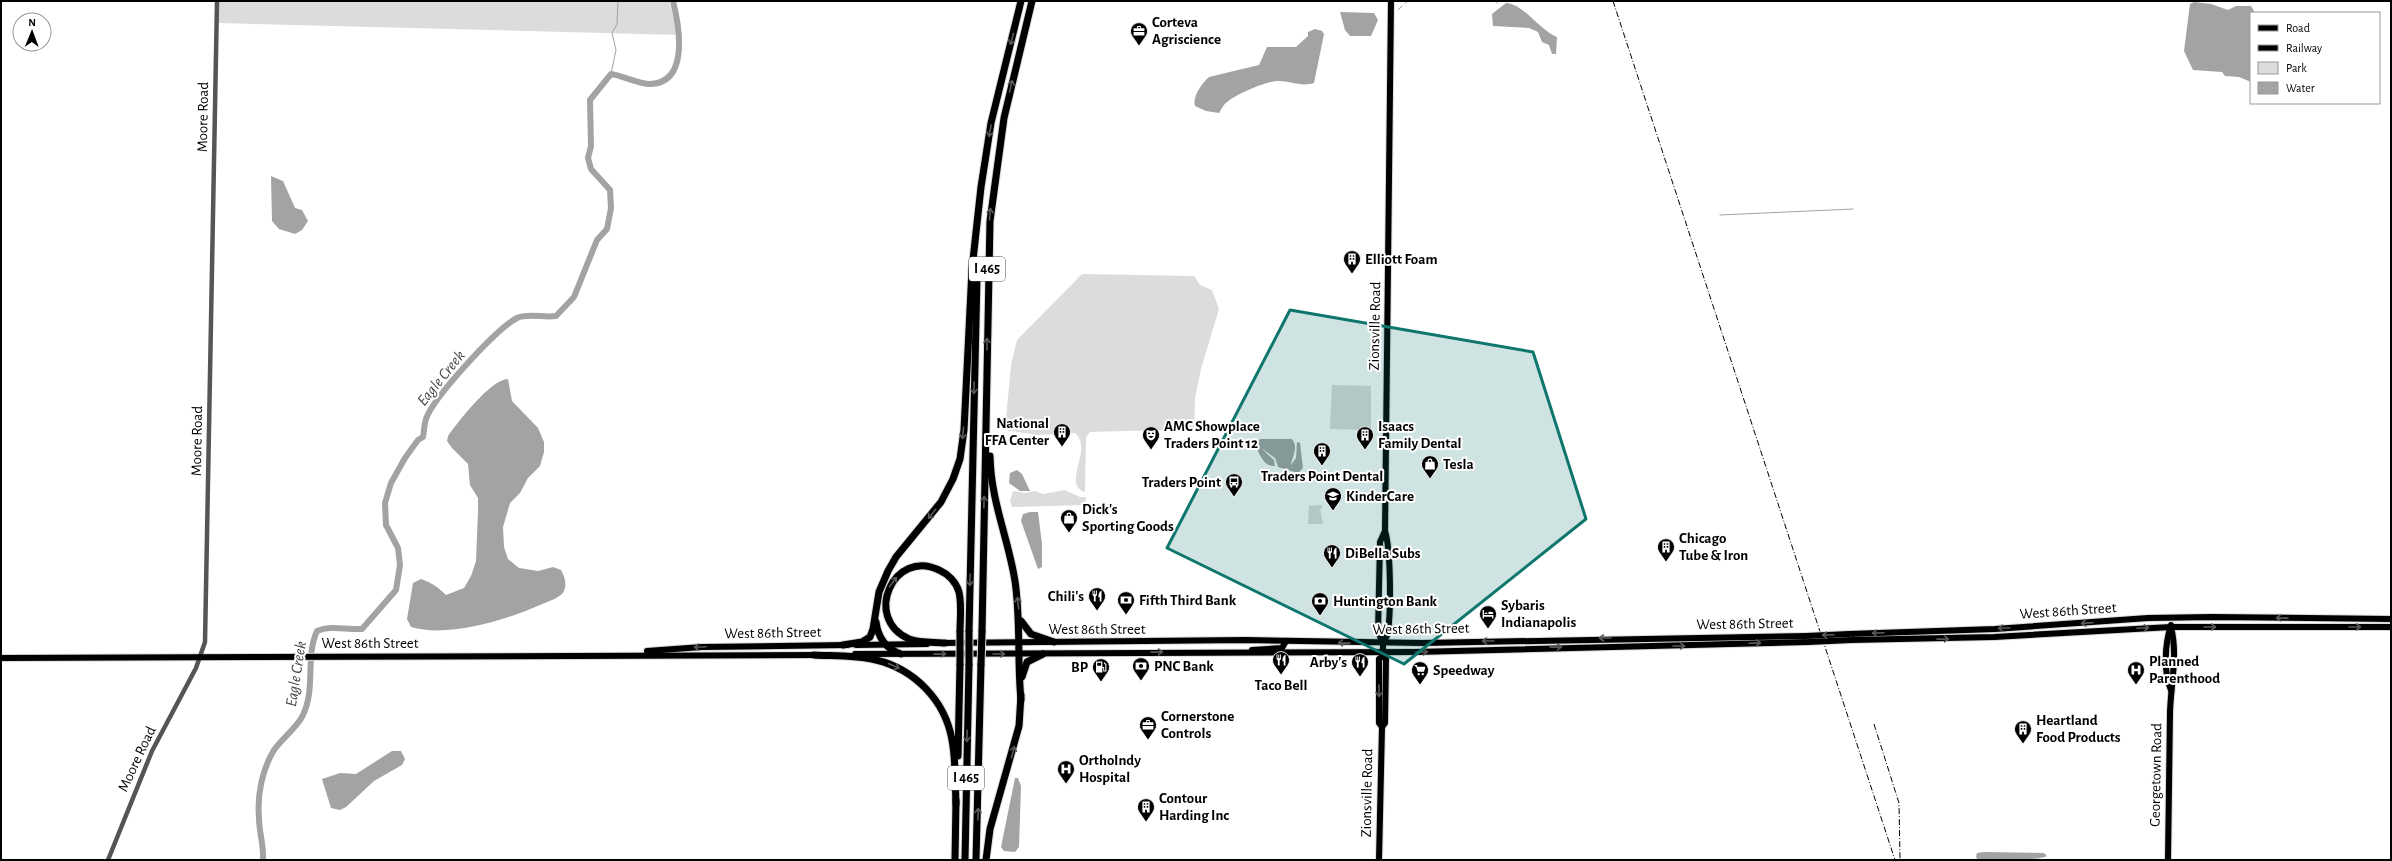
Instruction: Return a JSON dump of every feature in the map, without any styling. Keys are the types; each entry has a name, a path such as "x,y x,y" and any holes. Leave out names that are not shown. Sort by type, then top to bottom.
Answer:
{"highway":[{"name":"I 465","path":"965,860 978,223 991,123 1021,1"},
{"name":"I 465","path":"976,860 988,371 988,260 994,178 1006,109 1032,1"},
{"path":"843,645 862,642 870,637 873,629 879,592 890,566 941,502 953,479 960,459 964,430 972,269 978,223"},
{"path":"988,371 991,482 994,503 1013,569 1019,617 1021,700"},
{"path":"945,643 909,639 901,634 891,623 886,610 886,596 890,586 899,575 912,568 926,566 940,570 949,576 957,588 960,598 960,664 955,860"},
{"path":"876,608 877,629 887,645 901,654"},
{"path":"1019,617 1027,631 1054,642"},
{"path":"986,860 990,830 1019,726 1024,667 1031,659 1043,654"},
{"path":"814,655 877,660 904,671 928,691 943,712 951,734 956,804"}],"main road":[{"name":"Zionsville Road","path":"1383,643 1388,633 1389,544 1385,531 1391,1"},
{"name":"Zionsville Road","path":"1379,860 1382,727 1378,723 1379,658 1383,654 1383,643 1378,632 1380,542 1385,531"},
{"path":"1380,576 1384,585 1384,594 1388,597"},
{"name":"West 86th Street","path":"1,658 1241,652 1383,654 1807,639 2173,618 2391,618"},
{"name":"Georgetown Road","path":"2168,860 2171,690 2174,680 2174,636 2171,626 2173,618"},
{"name":"West 86th Street","path":"1850,637 1957,639 2171,626 2391,626"},
{"path":"1957,639 1959,634 1971,634 1984,629"},
{"name":"West 86th Street","path":"619,654 702,647 1020,642 1242,640 1383,643 1807,639"},
{"path":"1241,652 1282,648 1286,642"}],"street":[{"name":"Moore Road","path":"108,860 152,751 201,657 205,642 207,600 217,1"}],"highlighted area":[{"path":"1290,310 1533,352 1586,519 1404,664 1167,548"}],"green space":[{"path":"217,1 669,1 679,35 217,23"},
{"path":"1082,274 1194,276 1200,285 1212,290 1219,309 1201,369 1195,398 1194,429 1090,432 1086,437 1085,492 1078,488 1076,482 1081,448 1080,440 1075,433 1038,435 1005,430 1011,365 1017,340"},
{"path":"1332,385 1371,386 1371,430 1330,429"},
{"path":"1065,490 1080,497 1086,497 1085,505 1012,507 1010,501 1013,491 1025,493 1035,491 1043,494"},
{"path":"1322,505 1322,509 1320,509 1323,524 1308,524 1309,506"}],"water":[{"path":"2194,2 2211,4 2228,10 2236,6 2251,6 2254,12 2250,12 2250,82 2239,77 2225,76 2222,72 2193,70 2184,51 2190,4"},
{"path":"1506,3 1513,4 1525,12 1550,34 1557,37 1556,54 1552,54 1549,45 1542,42 1538,32 1529,28 1493,26 1492,14"},
{"path":"1340,12 1374,13 1378,20 1371,36 1350,36 1345,30"},
{"path":"1315,29 1322,31 1324,34 1314,83 1300,84 1278,81 1265,83 1234,97 1224,105 1219,113 1206,111 1195,106 1194,102 1196,94 1209,77 1259,65 1267,47 1296,47 1308,36 1308,32"},
{"path":"271,176 283,181 295,208 302,210 308,221 302,230 295,234 279,229 272,221"},
{"path":"508,379 512,401 538,428 544,442 544,452 540,466 528,478 520,493 510,503 503,527 504,547 508,559 519,568 538,571 553,567 561,570 565,582 564,591 554,599 526,611 477,626 442,630 426,630 411,627 407,619 413,583 421,579 435,586 446,595 464,588 471,576 476,561 478,498 470,485 468,464 447,441 448,436 475,402 493,386"},
{"path":"1260,439 1292,439 1295,449 1291,465 1296,458 1297,442 1300,443 1303,468 1298,473 1278,467 1275,458 1261,448 1274,460 1275,466 1271,466 1265,462 1255,445"},
{"path":"1017,470 1022,474 1030,491 1020,491 1009,483 1010,473"},
{"path":"1038,512 1042,544 1042,567 1038,569 1021,521 1023,514"},
{"path":"392,751 401,751 405,759 402,765 374,781 346,807 340,810 331,808 322,779 340,773 356,774"},
{"path":"1015,778 1018,778 1021,786 1019,847 1015,852 1004,851 1001,847"},
{"path":"1977,853 2044,853 2047,856 2042,858 2025,859 1978,860 1976,857"}],"waterway":[{"path":"611,74 616,50 612,33 617,24 618,1"},
{"name":"Eagle Creek","path":"263,860 259,823 259,800 263,774 274,750 300,720 307,705 313,641 317,631 328,628 362,629 396,590 400,565 398,548 386,525 385,503 391,483 405,458 418,440 423,437 426,419 440,396 481,349 507,325 521,317 556,316 574,297 597,240 607,229 611,208 610,190 591,169 588,158 591,146 590,100 611,74 641,83 650,84 663,81 671,74 676,64 679,51 678,24 673,1"},
{"path":"1405,3 1409,1"},
{"path":"1398,10 1402,6"},
{"path":"1720,215 1853,209"}],"railway":[{"path":"1613,1 1895,860"},
{"path":"1874,724 1899,803 1900,860"}],"place":[{"name":"Corteva Agriscience","path":"1139,46"},
{"name":"Elliott Foam","path":"1352,274"},
{"name":"National FFA Center","path":"1062,447"},
{"name":"AMC Showplace Traders Point 12","path":"1151,450"},
{"name":"Isaacs Family Dental","path":"1365,450"},
{"name":"Traders Point Dental","path":"1322,466"},
{"name":"Tesla","path":"1430,479"},
{"name":"Traders Point","path":"1234,497"},
{"name":"KinderCare","path":"1333,511"},
{"name":"Dick's Sporting Goods","path":"1069,533"},
{"name":"Chicago Tube & Iron","path":"1666,562"},
{"name":"DiBella Subs","path":"1332,568"},
{"name":"Chili's","path":"1097,611"},
{"name":"Fifth Third Bank","path":"1126,615"},
{"name":"Huntington Bank","path":"1320,616"},
{"name":"Sybaris Indianapolis","path":"1488,629"},
{"name":"Taco Bell","path":"1281,675"},
{"name":"Arby's","path":"1360,677"},
{"name":"PNC Bank","path":"1141,681"},
{"name":"BP","path":"1101,682"},
{"name":"Speedway","path":"1420,685"},
{"name":"Planned Parenthood","path":"2136,685"},
{"name":"Cornerstone Controls","path":"1148,740"},
{"name":"Heartland Food Products","path":"2023,744"},
{"name":"OrthoIndy Hospital","path":"1066,784"},
{"name":"Contour Harding Inc","path":"1146,822"}]}
